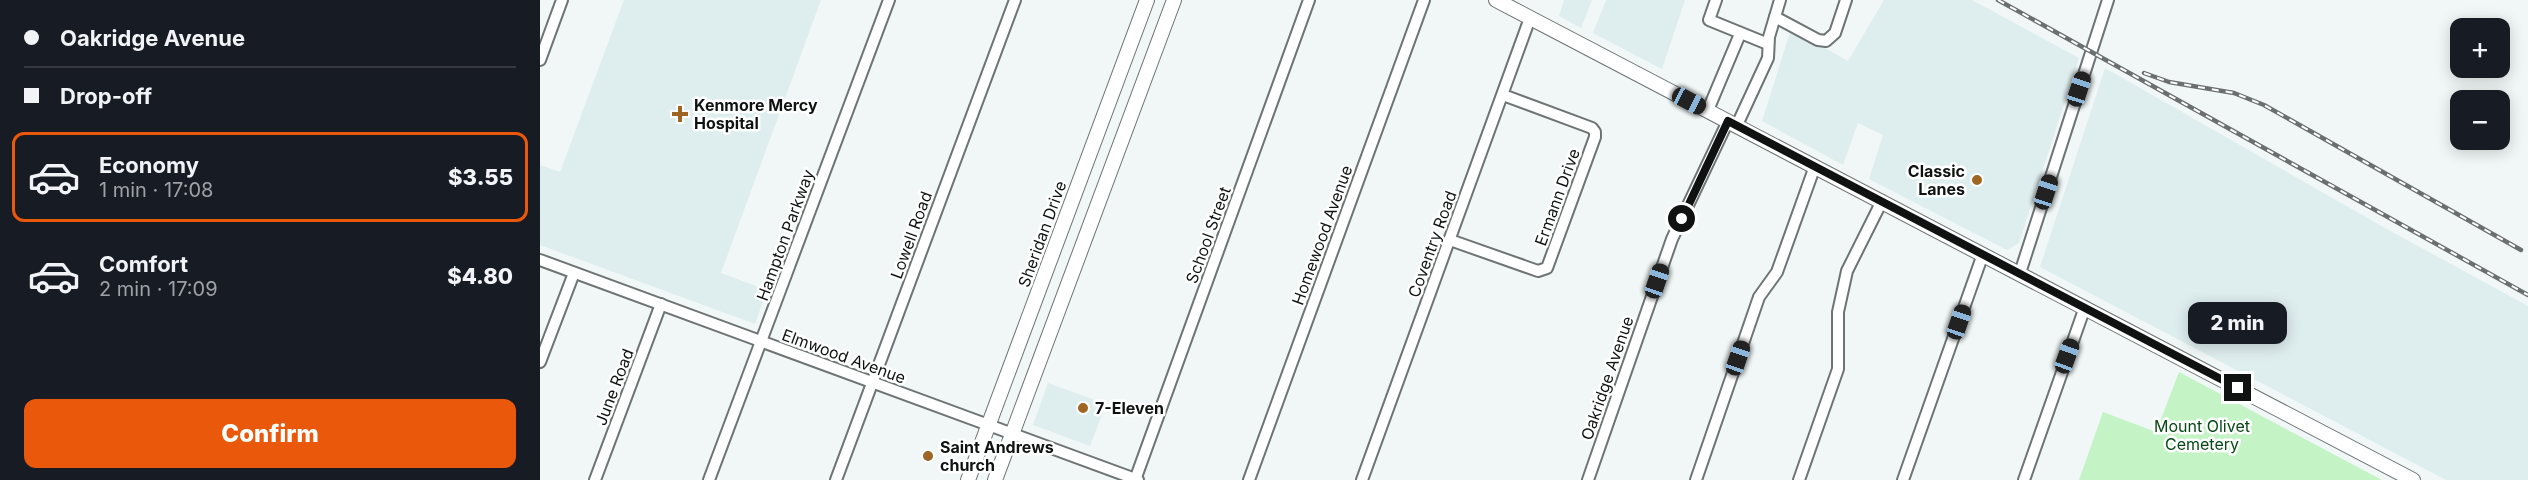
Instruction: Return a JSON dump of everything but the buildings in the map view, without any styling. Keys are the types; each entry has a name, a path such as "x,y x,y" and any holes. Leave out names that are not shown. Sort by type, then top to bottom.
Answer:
{"main road":[{"name":"Sheridan Drive","path":"968,480 1147,0"},
{"path":"995,480 1173,0"},
{"path":"1496,0 2413,480"},
{"path":"1137,29 1160,38"},
{"path":"1068,212 1092,220"}],"street":[{"path":"540,60 562,0"},
{"name":"Hampton Parkway","path":"709,480 889,0"},
{"name":"Lowell Road","path":"836,480 1015,0"},
{"name":"School Street","path":"1136,480 1309,0"},
{"name":"Homewood Avenue","path":"1249,480 1424,0"},
{"path":"1716,0 1709,20 1768,44"},
{"name":"Oakridge Avenue","path":"1588,480 1672,239 1768,58 1768,44 1780,0"},
{"path":"1774,16 1818,40 1826,41 1835,33 1846,0"},
{"path":"2020,273 2108,0"},
{"name":"Coventry Road","path":"1362,480 1530,18"},
{"path":"1708,110 1740,34"},
{"name":"Ermann Drive","path":"1450,240 1538,271 1544,271 1591,148 1596,132 1592,128 1503,95"},
{"path":"1696,480 1759,297 1777,272 1815,166"},
{"path":"1799,480 1838,369 1839,312 1847,271 1882,201"},
{"path":"1903,480 1983,254"},
{"name":"Elmwood Avenue","path":"540,260 1136,480"},
{"path":"540,362 574,273"},
{"name":"June Road","path":"595,480 661,304"},
{"path":"2024,480 2085,307"}],"shaded area":[{"name":"Kenmore Mercy Hospital","path":"624,0 821,0 721,273 767,290 755,324 540,245 540,165 560,172"},
{"path":"1564,0 1592,0 1581,28 1559,16"},
{"path":"1606,0 1685,0 1662,69 1593,33"},
{"path":"1884,0 1972,0 2079,58 2019,243 2007,250 1869,179 1883,135 1858,123 1843,165 1762,121 1791,29 1848,61"},
{"path":"2105,68 2385,228 2528,306 2528,480 2446,480 2040,267"},
{"path":"1048,383 1106,404 1090,446 1033,425"}],"green space":[{"name":"Mount Olivet Cemetery","path":"2179,372 2382,480 2079,480 2103,412 2156,432"}],"railway":[{"path":"1998,0 2528,295"},
{"path":"2144,73 2169,82 2234,93 2264,105 2521,250"}],"place":[{"name":"Kenmore Mercy Hospital","path":"680,114"},
{"name":"Classic Lanes","path":"1977,180"},
{"name":"7-Eleven","path":"1083,408"},
{"name":"Saint Andrews church","path":"928,456"}],"route":[{"path":"1682,219 1728,121 2238,388"}]}
